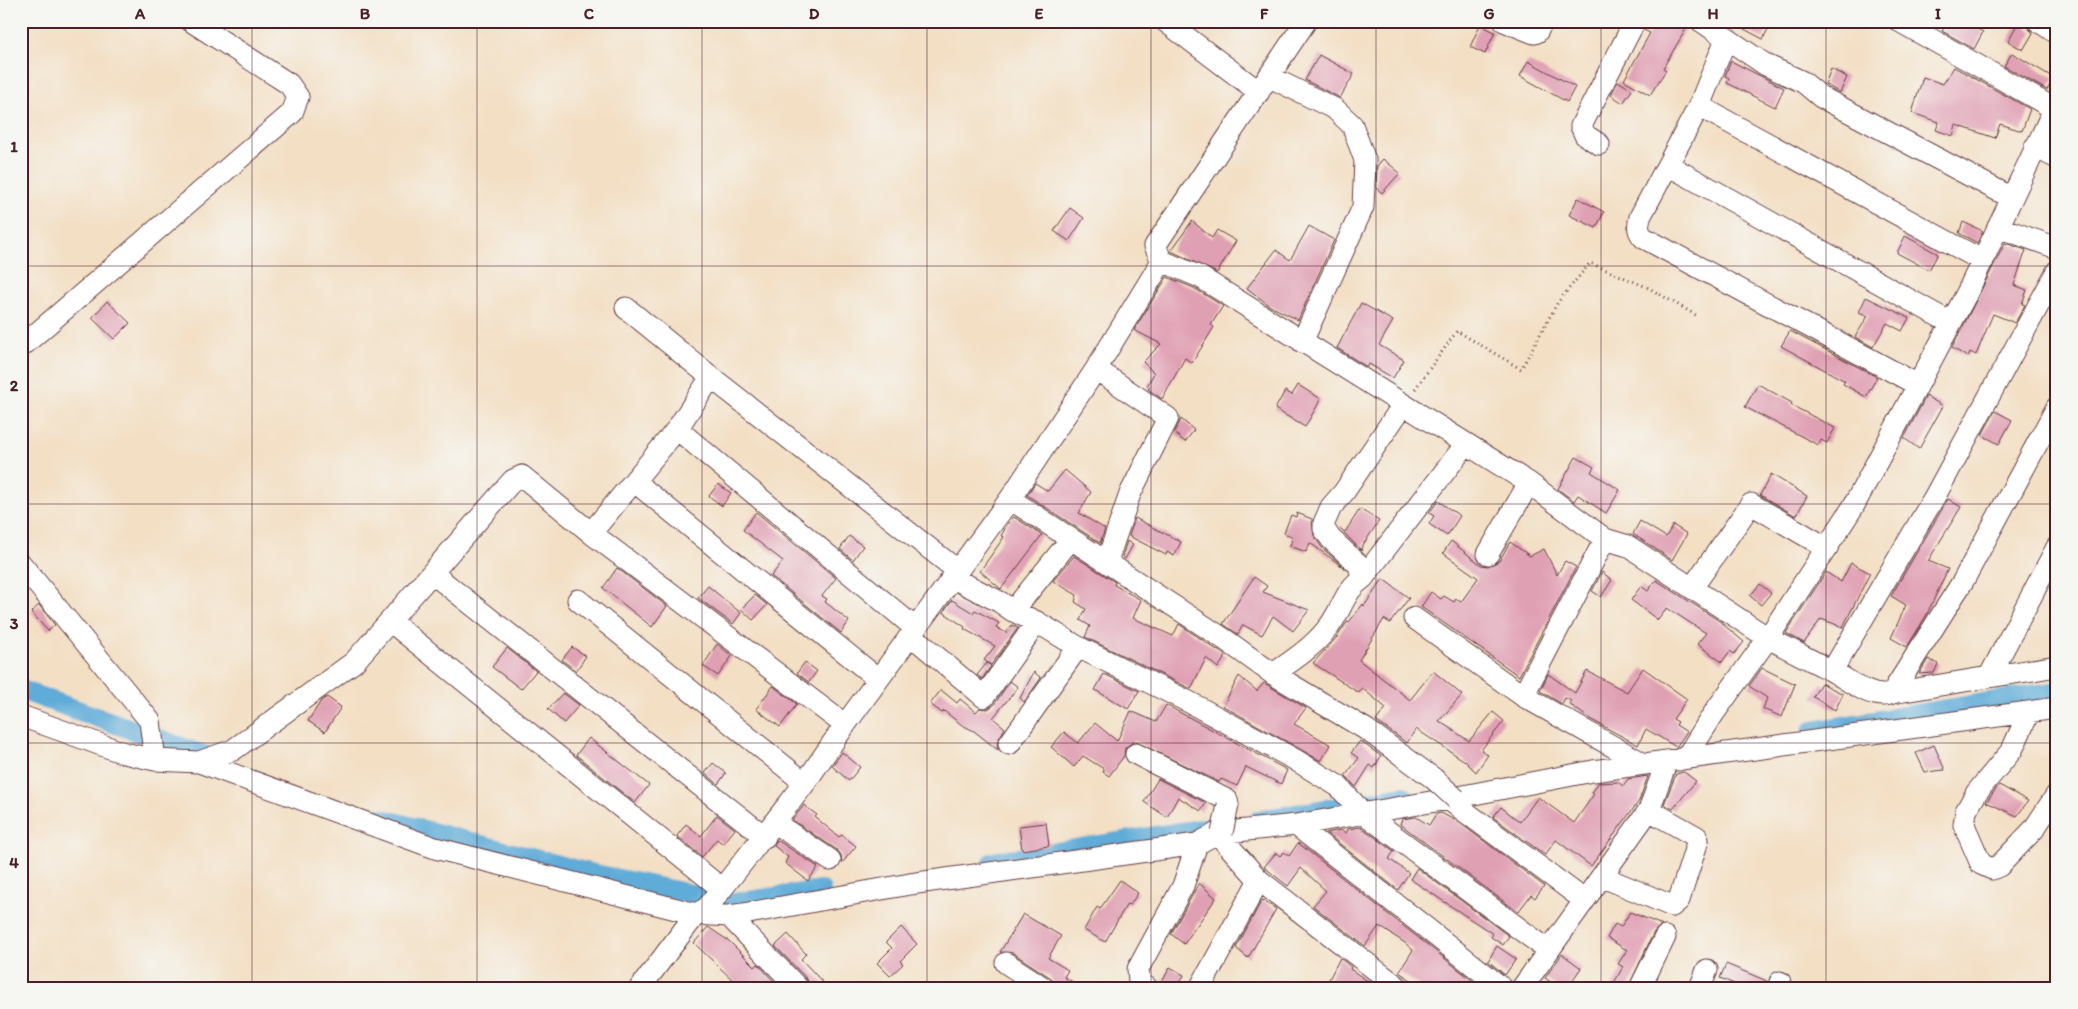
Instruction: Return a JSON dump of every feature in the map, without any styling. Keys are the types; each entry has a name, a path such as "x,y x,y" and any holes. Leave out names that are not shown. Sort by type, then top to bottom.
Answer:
{"street":[{"path":"24,340 292,113 298,97 289,84 192,21"},
{"path":"1165,21 1268,82 1297,90 1335,110 1352,125 1365,160 1363,207 1302,342"},
{"path":"640,988 770,830 1010,499 1096,369 1159,256 1306,21"},
{"path":"1504,21 1534,33 1537,32 1543,21"},
{"path":"1599,144 1585,135 1581,126 1635,21"},
{"path":"1701,21 1766,65 1803,82 1821,97 2012,198"},
{"path":"1522,988 1584,900 1603,877 1648,810 1678,758 1714,713 1768,638 1853,507 1983,261 2055,105 1899,21"},
{"path":"2038,21 2057,33"},
{"path":"1726,39 1699,106 1640,216 1638,226 1640,233 1644,238 1918,385"},
{"path":"1699,106 1983,261"},
{"path":"2035,147 2057,158"},
{"path":"1668,165 1951,323"},
{"path":"1998,227 2057,248"},
{"path":"1159,256 1200,277 1529,483 1605,539 1628,546 1768,638 1870,692 1882,695 2057,666"},
{"path":"1832,671 1935,496 2057,271"},
{"path":"626,308 955,574 1013,612 1037,622 1078,647 1189,702 1294,759 1338,786 1362,812 1548,950"},
{"path":"1096,369 1168,418 1130,494 1107,561"},
{"path":"591,533 636,482 677,429 711,377"},
{"path":"1363,578 1358,564 1331,539 1324,529 1324,523 1331,507 1344,492 1403,405"},
{"path":"1892,693 1963,581 2057,407"},
{"path":"677,429 913,631 984,697 1037,622"},
{"path":"1273,674 1298,657 1328,629 1347,594 1363,578 1466,444"},
{"path":"199,762 233,750 354,662 513,480 522,476 591,533 845,725"},
{"path":"636,482 878,679"},
{"path":"1488,554 1529,483"},
{"path":"1010,499 1227,640 1273,674 1367,730 1433,778 1452,799 1584,900"},
{"path":"1692,588 1752,504 1826,548"},
{"path":"1013,612 1071,539"},
{"path":"1523,696 1605,539"},
{"path":"1989,677 2057,547"},
{"path":"21,564 150,721 153,746"},
{"path":"432,573 770,830 830,860"},
{"path":"578,600 805,783"},
{"path":"1414,618 1523,696 1640,762"},
{"path":"390,621 729,916 798,988"},
{"path":"1009,744 1078,647"},
{"path":"729,916 910,884 1197,844 1219,833 1296,825 1362,812 1452,799 1640,762 2057,708"},
{"path":"2030,712 2012,750 1977,792 1966,811 1964,825 1981,864 1992,869 1999,866 2034,829 2057,794"},
{"path":"21,716 124,753 153,746 435,848 711,901"},
{"path":"1136,754 1227,800 1228,806 1219,833"},
{"path":"1603,877 1672,906 1679,900 1698,840 1696,837 1648,810"},
{"path":"1296,825 1502,988"},
{"path":"1219,833 1259,880 1394,986"},
{"path":"1147,988 1139,981 1137,976 1138,969 1183,886 1197,844"},
{"path":"1200,988 1259,880"},
{"path":"1640,988 1665,937"},
{"path":"1006,963 1044,988"}],"path":[{"path":"1403,405 1457,331 1522,370 1558,302 1590,263 1649,288 1699,317"}],"building":[{"path":"1647,21 1689,21 1663,68 1666,70 1650,95 1624,80 1650,33 1644,30"},
{"path":"1729,21 1772,21 1763,39"},
{"path":"1948,21 1964,21 1983,32 1974,49 1942,31"},
{"path":"2019,21 2026,21 2027,27 2033,33 2023,50 2008,41"},
{"path":"1480,25 1495,32 1485,54 1470,47"},
{"path":"2012,53 2054,78 2047,90 2004,66"},
{"path":"1319,55 1354,74 1340,98 1305,80"},
{"path":"1528,61 1575,87 1567,102 1520,76"},
{"path":"1731,61 1784,88 1775,107 1727,83 1729,78 1725,76"},
{"path":"1954,67 2030,109 2022,131 2000,124 1995,138 1956,125 1953,136 1936,130 1939,122 1912,113 1923,77 1943,84"},
{"path":"1831,69 1847,77 1840,93 1825,84"},
{"path":"1618,81 1632,90 1623,103 1611,95"},
{"path":"1383,159 1400,173 1382,193 1376,188 1377,166"},
{"path":"1578,198 1604,212 1596,228 1569,215"},
{"path":"1070,208 1084,218 1069,241 1054,231"},
{"path":"1192,221 1212,238 1217,230 1236,241 1217,273 1171,251"},
{"path":"1963,222 1983,231 1977,243 1959,233"},
{"path":"1309,226 1334,240 1298,320 1270,306 1247,288 1276,250 1290,260"},
{"path":"1905,236 1938,254 1929,270 1897,253"},
{"path":"2005,243 2026,250 2014,285 2027,290 2022,304 2025,305 2015,323 1993,314 1976,355 1970,352 1968,357 1952,348"},
{"path":"1167,277 1194,288 1223,306 1211,325 1214,327 1192,363 1185,358 1162,399 1148,389 1150,387 1147,386 1154,373 1143,362 1161,344 1134,330"},
{"path":"1866,297 1909,318 1902,331 1887,323 1873,347 1855,337 1868,316 1859,312"},
{"path":"107,301 130,323 114,339 92,318"},
{"path":"1361,303 1393,321 1379,345 1404,360 1393,378 1369,364 1367,367 1337,348"},
{"path":"1790,331 1877,377 1866,397 1843,384 1845,381 1781,346"},
{"path":"1758,384 1792,403 1791,405 1835,428 1827,443 1821,440 1818,445 1745,407"},
{"path":"1298,385 1321,399 1305,427 1275,409 1285,391 1292,395"},
{"path":"1926,396 1943,406 1919,449 1904,438"},
{"path":"1995,411 2012,420 1999,444 1982,435"},
{"path":"1181,419 1194,430 1185,442 1174,433"},
{"path":"1576,457 1594,467 1591,472 1620,490 1606,513 1578,495 1574,501 1558,489"},
{"path":"1065,470 1091,492 1079,513 1105,529 1100,543 1027,495 1035,483 1048,491"},
{"path":"1771,474 1807,496 1796,516 1760,495"},
{"path":"718,484 731,493 722,506 709,496"},
{"path":"1948,499 1961,507 1928,561 1948,569 1926,616 1907,647 1891,638 1906,605 1891,596"},
{"path":"1438,501 1460,516 1447,536 1429,524 1434,516 1429,513"},
{"path":"1360,509 1379,521 1361,548 1362,551 1340,529 1345,532"},
{"path":"756,512 836,578 822,596 827,599 825,602 849,621 841,633 771,576 783,561 743,530"},
{"path":"1297,513 1312,519 1314,536 1322,548 1347,570 1310,543 1306,552 1290,546 1293,537 1284,533 1291,515 1296,517"},
{"path":"1014,517 1042,535 1001,589 980,571 1004,537 1001,536 1008,523"},
{"path":"1135,518 1181,542 1174,556 1167,552 1166,555 1129,536"},
{"path":"1640,521 1666,537 1673,525 1687,534 1672,560 1633,534"},
{"path":"849,536 863,546 853,560 840,549"},
{"path":"1127,541 1133,545 1125,559 1122,557"},
{"path":"1451,541 1481,565 1488,566 1499,561 1510,542 1530,556 1544,549 1557,575 1565,561 1576,567 1519,676 1421,607 1431,592 1441,599 1444,596 1454,602 1456,599 1461,602 1478,578 1443,553"},
{"path":"1074,556 1115,582 1114,585 1141,600 1133,618 1173,636 1179,624 1226,656 1218,668 1206,658 1191,689 1085,637 1090,626 1080,620 1086,609 1075,602 1077,595 1053,581"},
{"path":"1851,563 1870,573 1843,627 1821,619 1804,643 1786,633 1826,572 1841,582"},
{"path":"617,568 667,606 652,627 603,588"},
{"path":"1602,572 1612,580 1601,597 1592,591"},
{"path":"1254,577 1267,586 1263,592 1309,610 1293,631 1273,616 1262,635 1243,625 1238,634 1223,624"},
{"path":"1383,579 1409,598 1390,623 1384,619 1359,660 1410,700 1433,671 1462,695 1439,721 1469,741 1493,712 1504,721 1481,750 1488,755 1476,772 1465,761 1416,729 1407,743 1376,721 1386,708 1362,688 1359,693 1313,663 1363,604 1364,606"},
{"path":"1656,580 1718,620 1744,642 1734,654 1730,651 1722,662 1697,644 1706,633 1667,608 1658,620 1631,600 1641,586 1648,591"},
{"path":"1760,584 1771,593 1761,605 1750,596"},
{"path":"708,586 741,613 733,624 698,598"},
{"path":"755,595 767,605 753,620 741,609"},
{"path":"952,600 973,613 975,610 999,623 996,627 1006,633 1012,625 1018,628 991,665 984,660 995,646 964,629 965,627 943,612"},
{"path":"39,605 55,625 48,631 31,612"},
{"path":"717,644 732,656 718,676 703,666"},
{"path":"572,647 586,656 576,671 562,660"},
{"path":"507,648 536,671 521,689 492,667"},
{"path":"1928,659 1938,664 1934,673 1919,674"},
{"path":"805,662 817,671 809,682 797,673"},
{"path":"987,663 991,666 982,679 977,675"},
{"path":"1643,668 1687,699 1673,719 1678,722 1676,725 1687,732 1676,747 1646,729 1638,745 1590,719 1569,704 1571,701 1565,698 1562,704 1540,691 1548,674 1575,693 1587,671 1627,692"},
{"path":"1762,668 1795,684 1782,717 1763,709 1767,698 1749,686"},
{"path":"1034,672 1041,678 1024,702 1020,698"},
{"path":"1104,674 1139,691 1128,709 1095,690"},
{"path":"1239,676 1257,691 1264,683 1306,708 1294,724 1331,745 1321,761 1223,706"},
{"path":"1010,681 1018,687 993,718 1005,728 997,742 998,750 974,731 930,704 941,690 957,703 960,699 976,712 980,708 988,709 994,705"},
{"path":"1821,683 1843,694 1835,710 1813,697"},
{"path":"773,686 797,704 780,727 756,709"},
{"path":"563,693 579,705 564,723 548,709"},
{"path":"327,697 341,707 325,732 308,721 321,701"},
{"path":"1166,705 1287,770 1281,784 1246,767 1237,786 1221,779 1219,782 1134,741 1125,748 1124,756 1109,776 1103,772 1104,769 1083,756 1074,767 1051,747 1064,732 1078,743 1095,723 1117,741 1131,711 1156,722"},
{"path":"589,738 649,785 635,803 576,755"},
{"path":"1360,741 1381,756 1374,768 1370,765 1356,787 1345,776 1359,758 1351,753"},
{"path":"1934,745 1945,770 1925,772 1916,753"},
{"path":"842,752 860,767 849,781 832,766"},
{"path":"713,763 726,773 718,784 705,773"},
{"path":"1684,772 1696,781 1673,809 1664,804 1676,774"},
{"path":"1648,776 1639,801 1591,866 1556,840 1545,855 1493,817 1501,807 1520,822 1538,797 1574,823 1594,794 1592,793 1598,783 1618,782 1623,786 1628,779"},
{"path":"1158,779 1206,803 1201,811 1178,797 1167,817 1144,802"},
{"path":"1999,785 2028,801 2017,816 1986,802"},
{"path":"804,805 839,837 842,835 856,846 842,863 841,855 837,850 792,820"},
{"path":"1441,813 1460,823 1544,886 1535,898 1531,895 1518,912 1400,824 1402,819 1416,817 1429,825 1436,814"},
{"path":"717,815 735,829 723,844 717,839 702,857 677,836 686,824 701,836"},
{"path":"1046,823 1049,846 1022,850 1019,826"},
{"path":"1361,827 1394,851 1389,859 1409,873 1398,890 1326,833 1341,830 1346,833 1348,829"},
{"path":"777,840 818,867 808,881 785,863 788,857 774,846"},
{"path":"1298,843 1472,980 1467,988 1423,988 1399,972 1413,950 1405,943 1379,926 1365,946 1313,906 1326,891 1301,868 1288,886 1264,867 1276,853 1280,856 1284,852 1289,856"},
{"path":"1417,868 1509,936 1503,945 1491,937 1493,934 1410,879"},
{"path":"1120,880 1138,893 1130,905 1127,904 1105,942 1084,930 1097,907 1100,909"},
{"path":"1199,883 1216,898 1184,944 1171,934"},
{"path":"1262,900 1276,909 1248,958 1236,948"},
{"path":"1630,912 1662,925 1654,932 1628,988 1611,988 1623,967 1618,964 1627,950 1607,938 1615,924 1621,927"},
{"path":"1023,914 1061,936 1048,958 1068,970 1064,977 1083,988 1056,988 1051,978 1013,953 1000,952"},
{"path":"708,927 729,941 755,967 758,964 780,988 741,988 694,943"},
{"path":"901,927 917,944 900,961 903,964 890,976 877,963 892,948 886,942"},
{"path":"788,934 806,954 801,959 828,988 810,988 807,979 775,946"},
{"path":"1497,946 1516,959 1505,975 1488,961"},
{"path":"1562,954 1581,968 1567,988 1559,988 1545,978"},
{"path":"1340,958 1351,967 1350,969 1378,988 1340,988 1341,982 1337,988 1326,985"},
{"path":"1726,964 1767,981 1767,988 1744,988 1720,978"},
{"path":"1170,967 1184,975 1177,988 1159,988"}],"waterway":[{"path":"21,690 217,760"},
{"path":"1812,731 2057,691"},
{"path":"1259,820 1403,796"},
{"path":"378,818 585,872 735,903 821,890"},
{"path":"993,862 1230,824"}]}
